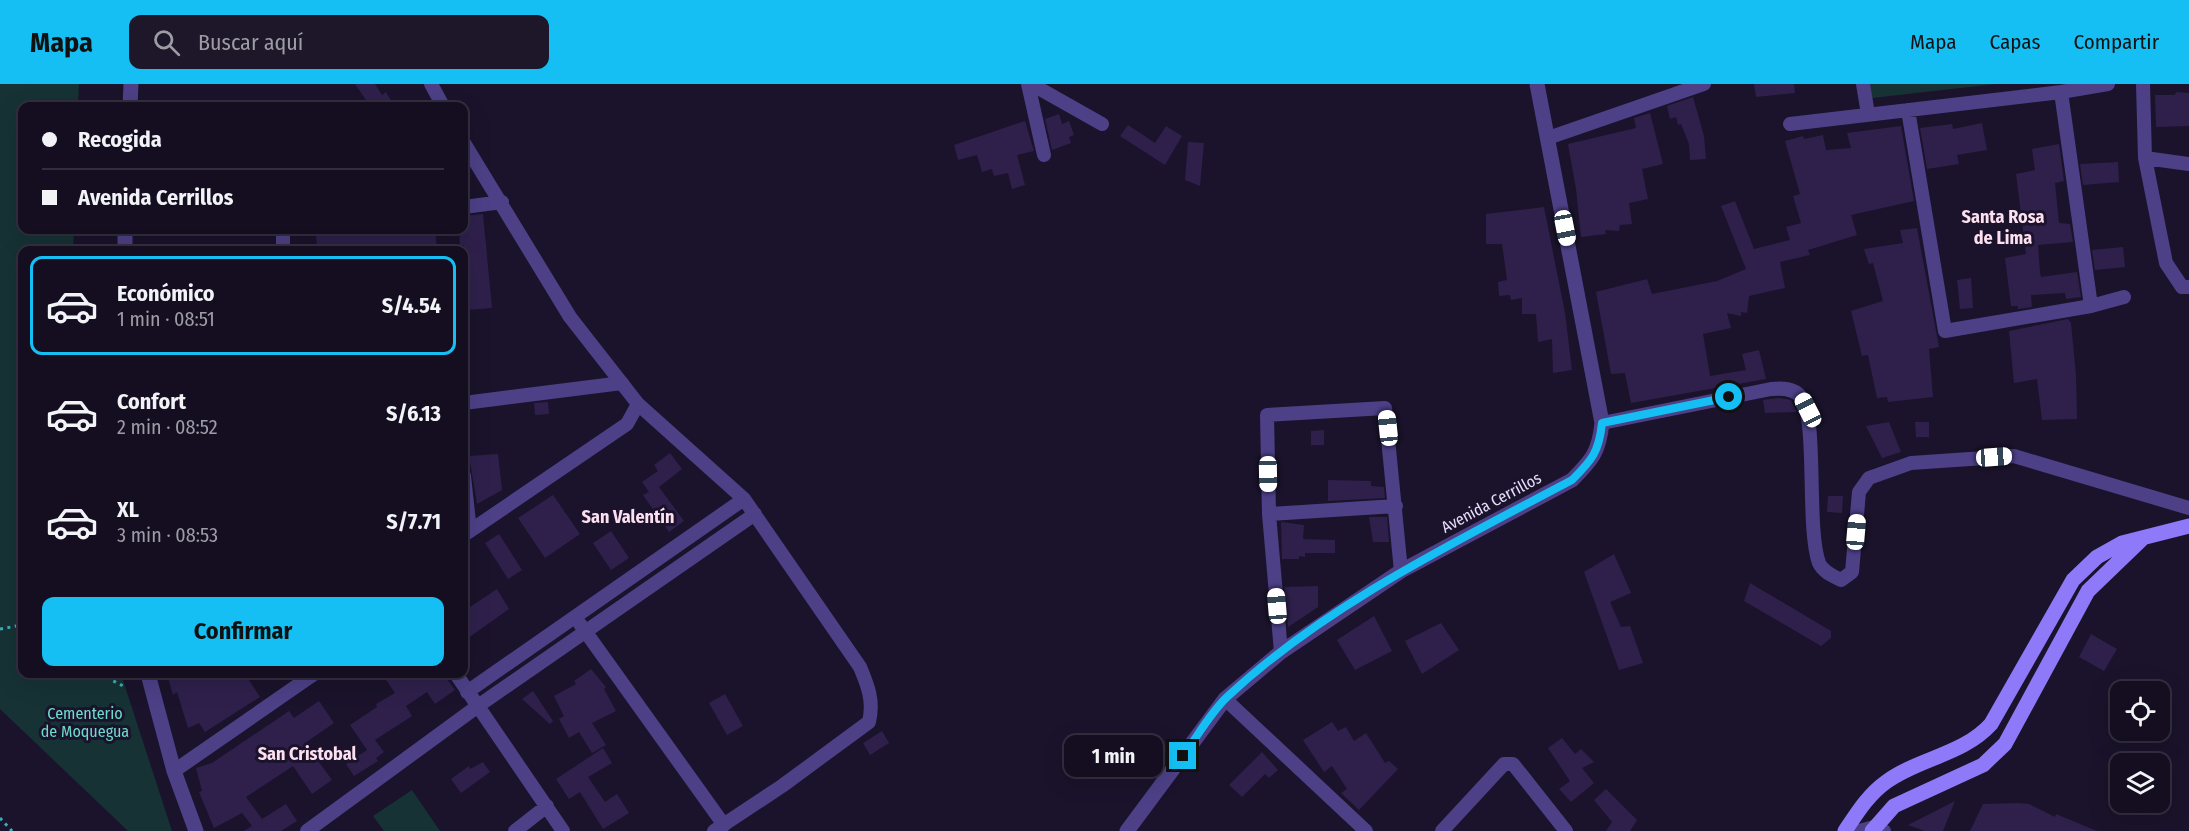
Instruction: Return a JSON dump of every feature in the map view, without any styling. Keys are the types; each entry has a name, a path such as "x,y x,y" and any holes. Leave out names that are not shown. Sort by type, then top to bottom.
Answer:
{"main road":[{"path":"1845,831 1867,799 1888,781 1977,739 1991,724 2073,580 2097,557 2122,543 2189,526"},
{"path":"1872,830 1894,806 1983,765 2005,744 2088,591 2144,537"}],"street":[{"path":"130,102 131,84"},
{"path":"431,84 441,102"},
{"path":"1029,84 1102,124"},
{"path":"1029,84 1044,154"},
{"name":"Avenida Cerrillos","path":"1127,831 1225,699 1281,652 1401,571 1572,480 1592,460 1600,444 1602,423 1537,84"},
{"path":"1548,138 1704,84"},
{"path":"1863,84 1868,114"},
{"path":"1790,123 2061,92 2108,84"},
{"path":"2143,84 2145,158 2166,264 2187,290"},
{"path":"2061,92 2091,306"},
{"path":"1908,110 1945,331 2091,306 2124,297"},
{"path":"468,149 570,317 638,404 744,499 755,514 860,668 871,694 872,710 869,722 782,786 719,828 583,633 576,615"},
{"path":"2145,158 2189,164"},
{"path":"468,206 502,202"},
{"path":"468,402 622,383"},
{"path":"1602,423 1771,389 1787,388 1800,396 1808,410 1811,505 1820,565 1830,575 1841,580 1852,572 1859,492 1869,478 1911,463 2014,456 2189,508"},
{"path":"468,532 627,423 638,404"},
{"path":"1281,652 1269,514 1267,416 1385,408 1401,571"},
{"path":"467,692 744,499"},
{"path":"1269,514 1396,506"},
{"path":"307,831 478,706 755,514"},
{"path":"149,678 174,771 196,831"},
{"path":"174,771 308,678"},
{"path":"458,678 563,831"},
{"path":"1225,699 1366,831"},
{"path":"1442,831 1503,764 1513,764 1566,831"},
{"path":"515,831 547,806"}],"path":[{"path":"0,629 18,626"},
{"path":"107,678 124,687"},
{"path":"0,818 12,831"}],"green space":[{"name":"Cementerio de Moquegua","path":"0,84 79,84 78,102 18,102 18,234 74,234 73,246 18,246 18,678 122,678 172,831 128,831 0,709"},
{"path":"1869,84 1996,84 1872,98"},
{"path":"412,790 440,831 384,831 373,816"}],"building":[{"path":"355,84 375,84 382,95 386,92 392,102 367,102"},
{"path":"1754,84 1794,84 1795,93 1756,97"},
{"path":"2176,92 2189,93 2189,126 2156,127 2155,95 2175,95"},
{"path":"1693,97 1704,136 1706,159 1690,160 1689,144 1681,124 1678,125 1676,117 1670,119 1667,106"},
{"path":"1650,113 1663,164 1642,169 1648,199 1629,203 1632,224 1620,225 1619,231 1605,230 1606,234 1581,237 1568,144 1636,128 1634,118"},
{"path":"1059,114 1062,124 1069,121 1074,135 1069,137 1071,143 1052,150 1045,119"},
{"path":"1025,121 1034,151 1017,155 1025,185 1012,189 1008,173 994,176 992,169 982,172 977,155 958,160 954,145"},
{"path":"1982,123 1987,150 1957,155 1959,164 1927,169 1920,128 1952,124 1953,129"},
{"path":"1128,125 1155,143 1166,126 1182,136 1165,165 1120,136"},
{"path":"1901,126 1914,201 1851,215 1857,235 1808,250 1810,255 1780,262 1785,288 1749,296 1747,313 1741,312 1741,316 1727,313 1731,328 1703,334 1710,376 1746,370 1742,354 1759,350 1766,379 1631,403 1625,373 1611,374 1596,292 1647,279 1652,294 1717,281 1746,269 1721,206 1735,201 1754,249 1790,240 1786,227 1801,223 1793,196 1800,194 1785,141 1803,136 1804,139 1823,135 1826,150 1851,148 1847,133"},
{"path":"1188,142 1204,143 1200,186 1185,180"},
{"path":"2059,144 2064,181 2055,183 2059,223 2070,224 2073,242 2038,245 2040,272 2041,277 2077,272 2081,297 2066,299 2065,293 2031,295 2032,307 2018,309 2018,306 2011,306 2005,258 2026,254 2016,174 2035,170 2032,149"},
{"path":"2118,162 2119,182 2083,185 2080,164"},
{"path":"1544,207 1565,313 1572,370 1553,373 1552,339 1538,342 1536,314 1522,314 1522,298 1511,300 1510,295 1499,296 1498,282 1507,280 1502,244 1486,244 1486,214"},
{"path":"483,214 492,308 468,310 468,246 460,246 459,234 468,234 468,216"},
{"path":"1917,228 1939,347 1929,349 1933,397 1888,402 1887,397 1877,398 1868,355 1862,356 1851,311 1883,301 1873,263 1869,264 1864,249 1903,243 1900,230"},
{"path":"316,234 435,234 437,246 317,246"},
{"path":"2123,247 2125,267 2095,270 2092,250"},
{"path":"1971,278 1973,308 1960,309 1957,280"},
{"path":"2068,319 2071,323 2076,375 2077,419 2042,420 2037,379 2014,383 2009,331"},
{"path":"1779,398 1791,400 1797,412 1765,413 1763,400"},
{"path":"548,402 549,414 535,415 534,403"},
{"path":"1889,422 1901,452 1882,458 1866,426"},
{"path":"1915,422 1929,422 1929,437 1916,437"},
{"path":"1324,430 1324,445 1311,445 1311,431"},
{"path":"670,453 682,469 659,487 684,521 669,532 643,495 649,492 642,482 658,471 654,465"},
{"path":"498,454 502,490 477,504 469,456"},
{"path":"1328,480 1371,481 1371,486 1384,487 1385,498 1328,501"},
{"path":"553,495 580,534 545,558 518,518"},
{"path":"1828,496 1843,496 1842,513 1827,512"},
{"path":"1369,517 1387,517 1389,542 1373,542"},
{"path":"1281,522 1304,525 1303,539 1335,540 1335,553 1305,553 1305,557 1299,556 1299,559 1282,559"},
{"path":"611,531 629,558 611,570 593,543"},
{"path":"499,534 522,570 508,579 485,543"},
{"path":"1614,554 1631,593 1610,602 1621,627 1630,626 1643,663 1619,670 1584,572"},
{"path":"1750,583 1831,631 1831,638 1821,646 1744,601"},
{"path":"1318,586 1318,607 1288,627 1284,587"},
{"path":"497,589 509,609 468,638 468,608"},
{"path":"1374,616 1392,651 1355,670 1337,640"},
{"path":"1441,623 1459,650 1422,674 1405,641"},
{"path":"2091,634 2117,649 2104,671 2079,657"},
{"path":"591,669 606,687 604,689 616,711 592,723 606,745 592,753 579,732 569,738 559,719 564,716 554,696 576,684 574,681"},
{"path":"168,678 248,678 260,697 205,732 199,723 188,728 177,692 173,695"},
{"path":"385,678 446,678 455,690 435,704 427,692 406,706 412,716 375,740 384,752 376,758 378,761 354,776 346,764 367,750 350,725 377,707 376,704 395,693"},
{"path":"533,691 553,721 550,724 522,699"},
{"path":"725,694 743,726 727,735 709,703"},
{"path":"319,701 334,723 305,743 332,780 312,794 293,766 246,797 262,819 286,804 297,821 281,831 244,831 252,826 242,813 214,828 199,792 202,791 196,768 212,763 289,711 294,718"},
{"path":"1332,722 1338,731 1346,727 1354,741 1366,733 1385,763 1389,761 1398,769 1359,810 1341,793 1347,789 1332,766 1324,772 1303,740"},
{"path":"882,731 889,743 870,755 863,743"},
{"path":"1562,738 1575,754 1581,749 1594,762 1582,768 1594,783 1571,802 1559,789 1570,781 1548,748"},
{"path":"603,748 612,763 588,777 605,802 617,794 629,813 603,829 580,792 569,799 556,779"},
{"path":"1262,752 1278,770 1269,778 1265,774 1242,797 1229,785"},
{"path":"483,762 490,772 461,793 451,779 469,766 470,769"},
{"path":"1606,789 1637,820 1630,831 1606,831 1612,822 1594,800"},
{"path":"1955,801 1943,831 1925,831 1908,825"},
{"path":"1983,804 2029,804 2055,817 2056,814 2097,831 1970,831"}],"district":[{"name":"Santa Rosa de Lima","path":"2003,227"},
{"name":"San Valentín","path":"628,517"},
{"name":"San Cristobal","path":"307,754"}],"route":[{"path":"1183,756 1225,699 1281,652 1401,571 1572,480 1592,460 1600,444 1602,423 1729,397"}]}
